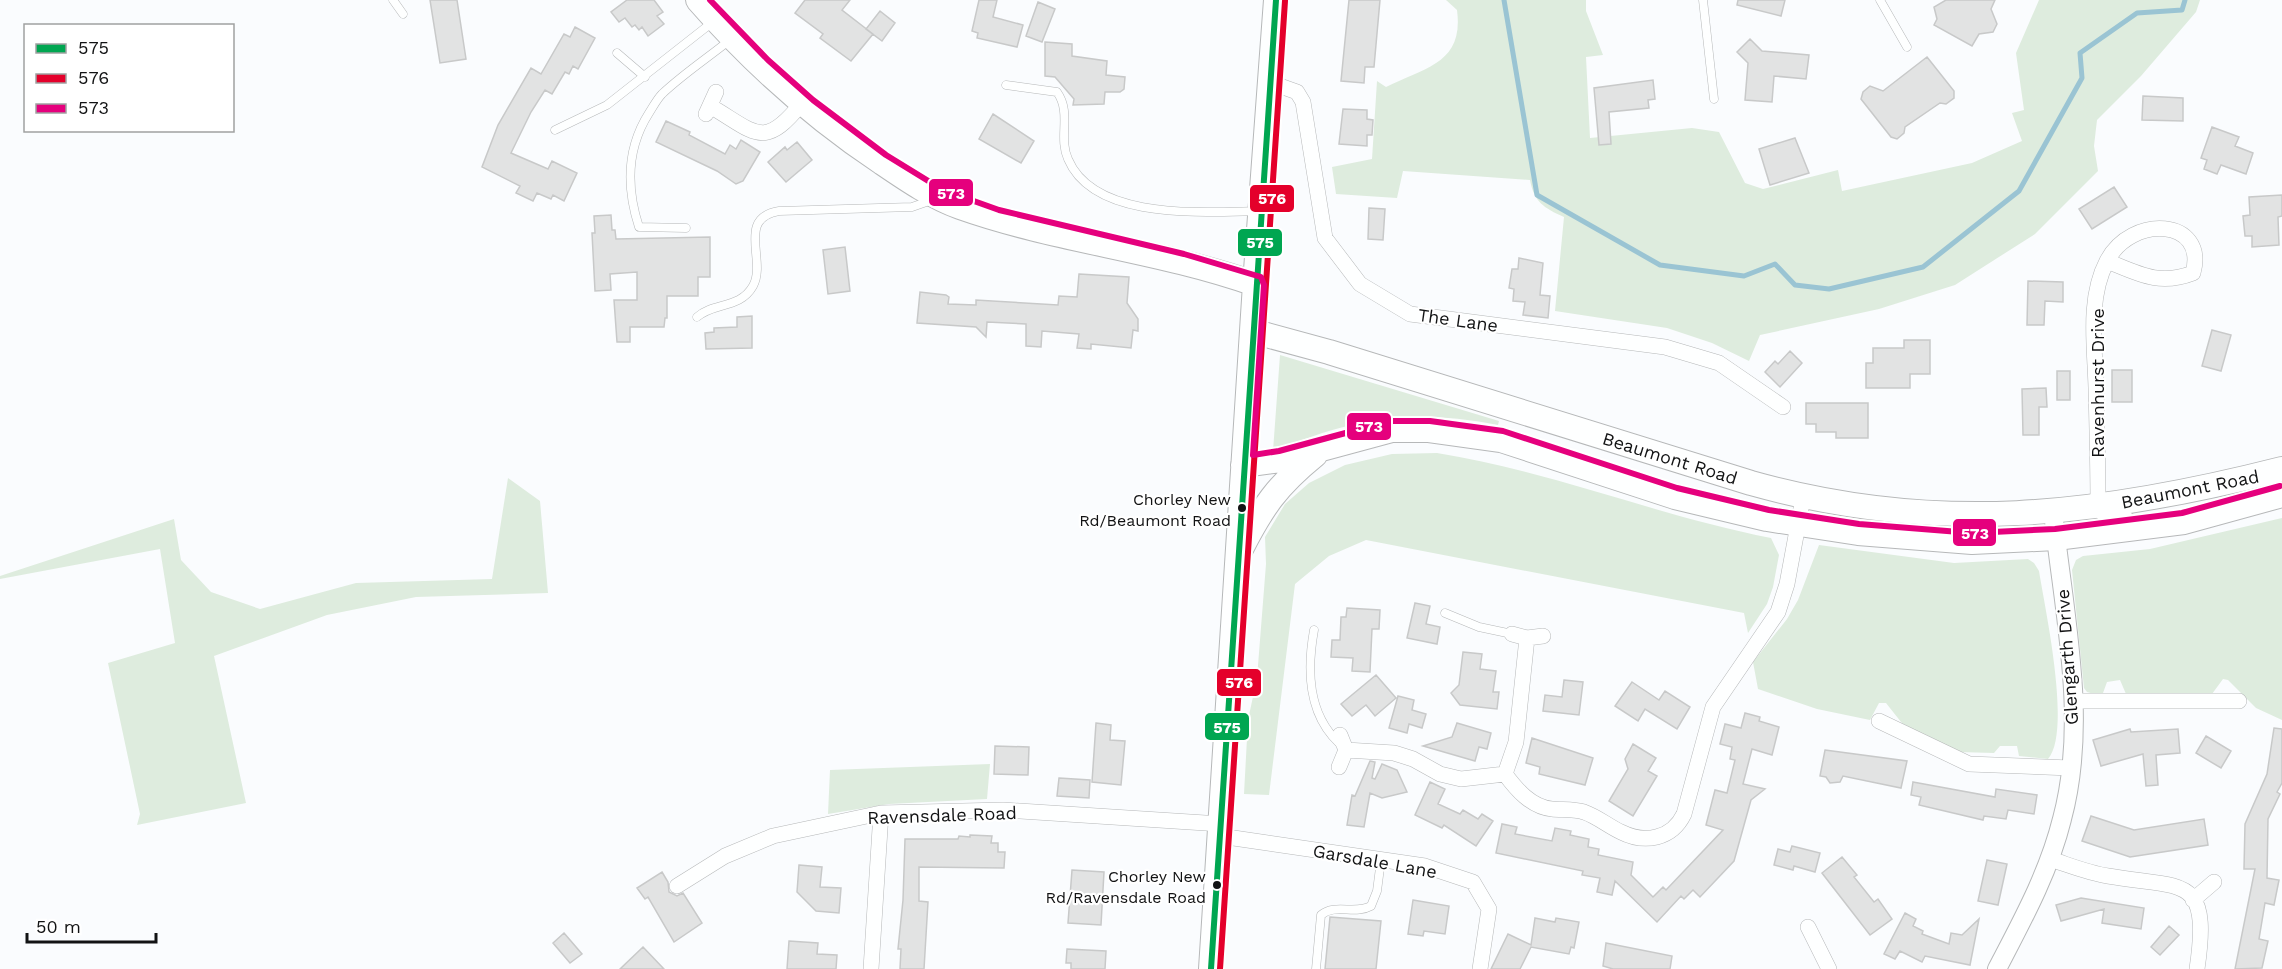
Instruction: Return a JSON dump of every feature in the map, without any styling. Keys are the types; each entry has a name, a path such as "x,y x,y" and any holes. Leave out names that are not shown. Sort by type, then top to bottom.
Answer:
{"main road":[{"path":"698,0 732,38 801,104 851,142 939,198 960,207 1074,239 1208,267 1255,284"},
{"path":"1211,969 1255,284 1276,0"},
{"name":"Beaumont Road","path":"1252,332 1329,352 1803,498 1897,513 2007,515 2098,507 2205,489 2282,469"},
{"name":"Beaumont Road","path":"1243,465 1281,460 1392,430 1429,430 1501,440 1675,497 1798,524 1914,539 1972,542 2067,536 2184,522 2282,495"},
{"path":"1237,556 1264,504 1286,479 1321,450"}],"street":[{"name":"The Lane","path":"1269,82 1297,92 1303,102 1325,238 1360,284 1410,314 1665,347 1719,363 1783,407"},
{"path":"716,92 708,110 748,129 762,133 780,129 801,104"},
{"name":"Ravenhurst Drive","path":"2098,507 2094,317 2098,284 2107,261 2118,244 2132,234 2145,229 2163,228 2178,232 2191,244 2196,262 2193,273 2173,280 2145,277 2107,261"},
{"path":"1505,774 1517,790 1531,802 1548,808 1581,811 1633,837 1663,836 1678,826 1684,814 1713,707 1778,612 1787,584 1803,498"},
{"name":"Beaumont Road","path":"2067,536 2098,507 2104,515 2111,519 2184,522"},
{"name":"Glengarth Drive","path":"1997,969 2050,859 2063,818 2071,768 2074,701 2067,536 2053,511"},
{"path":"1512,634 1527,638 1543,636"},
{"path":"1505,774 1516,742 1527,638"},
{"path":"2074,701 2239,700"},
{"path":"1879,721 1969,765 2071,768"},
{"path":"1339,766 1346,750 1340,735"},
{"path":"1346,750 1394,753 1413,759 1440,774 1461,779 1505,774"},
{"name":"Ravensdale Road","path":"677,886 725,856 773,836 881,813 1003,810 1221,830"},
{"path":"871,969 881,813"},
{"name":"Garsdale Lane","path":"1221,830 1425,866 1473,882 1489,909 1480,969"},
{"path":"2050,859 2106,876 2178,885 2188,892 2202,922 2197,969"},
{"path":"2193,900 2214,882"},
{"path":"1808,927 1829,969"}],"lane":[{"path":"393,0 403,14"},
{"path":"1703,0 1712,57 1714,99"},
{"path":"1880,0 1907,47"},
{"path":"555,130 607,105 715,20"},
{"path":"686,228 639,228 630,194 631,157 639,129 661,95 732,38"},
{"path":"617,53 645,77"},
{"path":"1006,85 1057,92 1065,110 1064,141 1067,157 1074,171 1096,189 1117,200 1146,209 1182,213 1260,211"},
{"path":"697,317 703,312 737,302 753,286 756,278 756,231 758,222 764,215 778,211 912,207 939,198"},
{"path":"1445,613 1479,627 1512,634"},
{"path":"1314,630 1308,664 1310,687 1325,730 1346,750"},
{"path":"1316,969 1319,918 1329,910 1358,910 1371,906 1377,891 1382,860"}],"green space":[{"path":"1446,0 1586,0 1586,11 1603,55 1586,57 1590,138 1692,128 1719,132 1745,183 1763,189 1838,170 1842,191 1972,163 2022,141 2012,113 2024,110 2016,53 2039,0 2200,0 2196,12 2141,76 2097,120 2094,146 2098,171 2035,234 1955,285 1879,309 1760,335 1749,361 1712,343 1667,328 1555,311 1564,217 1551,211 1537,199 1530,180 1403,171 1397,198 1336,194 1332,167 1372,159 1377,81 1386,87 1428,68 1448,52 1454,42 1458,28 1457,10"},
{"path":"1280,355 1499,421 1498,425 1437,417 1383,419 1331,431 1273,451"},
{"path":"1437,453 1521,471 1687,518 1771,538 1779,555 1767,604 1748,633 1744,613 1366,540 1329,556 1295,584 1269,795 1244,794 1248,720 1257,678 1266,564 1265,537 1285,504 1309,483 1345,465 1392,454"},
{"path":"508,478 540,501 548,593 416,597 327,615 214,656 246,803 137,825 140,814 108,663 175,643 160,549 0,579 0,576 174,519 181,560 211,592 260,609 356,583 492,579"},
{"path":"2282,518 2282,720 2256,708 2228,680 2223,679 2212,694 2126,694 2120,680 2107,682 2103,693 2098,695 2087,692 2084,688 2072,570 2076,560 2083,556 2150,549"},
{"path":"1819,545 1954,563 2028,559 2034,563 2039,571 2055,669 2057,697 2058,723 2055,744 2048,759 2019,756 2017,746 2000,746 1994,753 1958,752 1905,727 1886,703 1879,703 1870,720 1817,709 1758,689 1753,662 1787,619 1798,600"},
{"path":"990,764 987,799 889,804 828,814 830,770"}],"building":[{"path":"430,0 457,0 466,59 440,63"},
{"path":"627,0 654,0 663,12 657,16 664,24 648,36 642,27 639,30 635,25 632,27 625,18 619,22 611,12"},
{"path":"805,0 850,0 842,10 873,34 851,61 820,38 823,34 795,13"},
{"path":"979,0 997,0 993,17 1023,25 1017,47 977,38 978,33 972,31"},
{"path":"1349,0 1380,0 1374,67 1365,67 1364,83 1341,81"},
{"path":"1738,0 1785,0 1781,16 1737,5"},
{"path":"1946,0 1995,0 1991,9 1997,24 1993,32 1979,34 1972,46 1934,25 1937,19 1934,7"},
{"path":"1038,2 1055,9 1042,42 1026,36"},
{"path":"880,11 895,23 882,41 866,29"},
{"path":"575,27 595,38 578,69 573,66 569,74 565,72 552,94 545,90 531,112 511,153 548,169 552,161 577,173 564,201 553,195 551,199 537,193 533,201 516,193 520,186 482,167 498,125 531,68 541,74 564,34 570,37"},
{"path":"1750,39 1762,51 1809,55 1806,79 1774,76 1772,102 1745,100 1748,63 1737,52"},
{"path":"1045,42 1072,44 1072,56 1107,61 1106,75 1125,77 1124,89 1120,92 1105,92 1104,104 1073,105 1074,99 1055,77 1045,76"},
{"path":"1927,57 1954,91 1954,98 1946,104 1940,103 1905,127 1904,133 1897,139 1891,137 1861,99 1863,92 1870,86 1883,91"},
{"path":"1653,80 1655,99 1648,100 1649,108 1609,112 1611,144 1599,145 1594,88"},
{"path":"2143,96 2183,98 2183,121 2142,120"},
{"path":"1343,109 1367,110 1367,119 1373,120 1372,135 1367,135 1367,146 1339,144"},
{"path":"993,114 1034,141 1021,163 979,139"},
{"path":"666,121 690,132 689,135 725,154 730,145 736,149 741,140 760,152 743,181 736,184 717,171 656,142"},
{"path":"2212,127 2239,137 2235,146 2253,153 2246,174 2221,165 2217,174 2204,169 2207,160 2201,158"},
{"path":"1795,138 1809,173 1770,185 1759,149"},
{"path":"797,142 812,160 786,182 768,162 785,147 787,150"},
{"path":"2114,187 2127,207 2092,229 2079,209"},
{"path":"2282,195 2282,216 2278,217 2279,245 2252,247 2252,236 2245,236 2243,216 2250,215 2249,197"},
{"path":"1369,208 1385,209 1383,240 1368,239"},
{"path":"611,215 612,230 615,230 616,239 710,237 710,277 698,277 698,296 667,296 667,318 665,318 664,327 630,327 630,342 617,342 614,300 637,300 637,272 610,274 611,290 595,291 592,233 595,233 594,216"},
{"path":"845,247 850,291 828,294 823,250"},
{"path":"1519,258 1543,263 1540,295 1550,296 1548,318 1523,315 1525,302 1513,301 1514,289 1509,288 1512,269 1518,269"},
{"path":"1079,274 1129,277 1127,303 1138,319 1138,331 1133,330 1131,348 1091,344 1091,349 1077,348 1079,334 1042,331 1041,347 1026,346 1026,324 987,322 986,337 976,327 917,323 920,292 946,295 949,297 948,304 976,305 976,300 1058,305 1059,296 1077,297"},
{"path":"2028,281 2063,282 2063,302 2045,301 2044,325 2027,325"},
{"path":"752,316 752,348 706,349 705,333 714,332 714,328 737,327 737,317"},
{"path":"2212,330 2231,335 2221,371 2202,366"},
{"path":"1904,340 1930,340 1930,374 1910,374 1910,388 1866,388 1866,363 1873,363 1873,348 1904,348"},
{"path":"1790,351 1802,363 1780,387 1765,372 1775,361 1778,364"},
{"path":"2112,370 2132,370 2132,402 2112,402"},
{"path":"2057,371 2070,371 2070,400 2057,400"},
{"path":"2046,388 2047,407 2039,407 2039,435 2023,435 2022,389"},
{"path":"1806,403 1868,403 1868,438 1836,438 1836,432 1816,432 1816,424 1806,424"},
{"path":"1415,603 1430,606 1426,624 1440,627 1437,644 1407,638"},
{"path":"1347,608 1380,610 1379,629 1372,629 1370,672 1352,671 1353,658 1331,657 1332,640 1340,640 1341,617 1346,617"},
{"path":"1463,652 1482,654 1480,669 1496,671 1493,692 1499,692 1497,709 1460,705 1451,693 1459,685"},
{"path":"1376,675 1396,698 1375,716 1366,705 1352,716 1341,704"},
{"path":"1564,680 1583,682 1579,715 1543,711 1545,695 1562,697"},
{"path":"1632,682 1659,700 1665,691 1690,707 1677,729 1645,709 1638,721 1615,706"},
{"path":"1398,696 1414,700 1412,710 1426,714 1422,728 1409,724 1407,733 1389,728"},
{"path":"1745,713 1760,717 1759,721 1779,727 1772,755 1752,749 1743,784 1765,789 1751,800 1734,861 1700,897 1693,890 1684,899 1681,896 1657,922 1615,881 1612,895 1597,892 1600,878 1582,875 1583,871 1496,853 1502,824 1517,827 1515,834 1552,841 1555,828 1571,831 1570,835 1589,839 1588,847 1599,849 1598,855 1633,862 1631,875 1653,897 1663,887 1666,890 1723,830 1706,825 1715,790 1727,793 1735,760 1730,759 1732,747 1720,744 1725,724 1741,728"},
{"path":"1096,723 1111,725 1110,740 1125,741 1121,785 1092,782"},
{"path":"1457,723 1491,733 1487,749 1479,747 1475,761 1423,746 1452,737"},
{"path":"2274,728 2282,729 2282,783 2277,792 2280,794 2268,819 2267,878 2279,880 2274,905 2265,903 2259,939 2268,941 2262,968 2235,969 2255,869 2244,869 2245,824 2267,774"},
{"path":"2130,729 2131,732 2178,729 2180,753 2156,755 2158,785 2146,786 2143,754 2101,766 2093,740"},
{"path":"2206,736 2231,751 2221,768 2196,753"},
{"path":"1532,738 1593,758 1585,785 1539,774 1540,767 1526,763"},
{"path":"1633,744 1656,758 1648,771 1657,776 1633,816 1609,801 1628,769 1625,759"},
{"path":"995,746 1029,747 1028,775 994,774"},
{"path":"1825,750 1907,761 1901,788 1843,776 1840,782 1830,783 1826,777 1820,776"},
{"path":"1370,761 1375,762 1372,778 1375,779 1382,764 1397,770 1407,792 1382,798 1370,793 1364,827 1347,825 1352,795 1355,796"},
{"path":"1059,778 1090,780 1089,798 1057,796"},
{"path":"1430,782 1445,789 1438,804 1460,814 1463,810 1478,819 1482,814 1493,821 1476,846 1444,825 1442,828 1415,815"},
{"path":"1913,782 1995,797 1996,789 2037,795 2034,814 2008,810 2006,819 1984,816 1983,820 1919,805 1921,797 1911,795"},
{"path":"2091,816 2134,830 2204,819 2208,845 2130,857 2082,841"},
{"path":"970,835 992,836 991,843 998,843 998,852 1005,852 1004,868 919,867 919,901 928,902 924,969 900,969 901,949 898,949 903,900 905,839 958,839 959,836 970,837"},
{"path":"1792,846 1820,853 1815,872 1794,866 1793,870 1774,865 1778,849 1790,852"},
{"path":"1842,857 1857,875 1854,877 1874,902 1878,899 1892,919 1870,935 1822,873"},
{"path":"1987,860 2007,864 1998,905 1978,901"},
{"path":"799,865 822,867 820,887 841,888 839,913 816,911 797,892"},
{"path":"1072,870 1104,872 1101,925 1068,923"},
{"path":"662,872 668,882 669,892 677,896 683,893 702,923 674,942 648,897 645,899 637,888"},
{"path":"2081,898 2144,908 2141,929 2102,923 2104,909 2061,921 2056,905"},
{"path":"1413,900 1449,906 1445,934 1424,931 1423,936 1408,934"},
{"path":"1905,913 1916,919 1913,926 1923,931 1922,934 1949,944 1951,933 1962,935 1979,919 1970,965 1925,956 1922,962 1900,951 1895,959 1884,954"},
{"path":"1330,917 1381,921 1376,969 1325,969"},
{"path":"1535,918 1555,922 1556,918 1579,922 1574,948 1571,947 1569,954 1531,947 1520,969 1491,969 1508,934 1531,945"},
{"path":"2169,926 2179,935 2160,955 2151,947"},
{"path":"564,933 582,954 570,963 553,943"},
{"path":"789,941 818,943 817,954 837,955 836,969 787,969"},
{"path":"1606,943 1672,956 1670,969 1613,969 1603,966"},
{"path":"643,947 664,969 620,969"},
{"path":"1067,949 1106,951 1105,969 1071,969 1071,963 1066,963"}],"waterway":[{"path":"1504,0 1537,195 1660,265 1744,276 1775,264 1795,285 1829,289 1923,267 2019,191 2082,78 2080,53 2137,13 2182,10 2185,0"}],"transit line":[{"name":"573","path":"710,0 768,60 813,100 886,155 943,190 999,210 1184,254 1261,277 1264,285 1253,455 1279,451 1390,421 1430,421 1503,431 1677,488 1769,510 1859,524 1972,533 2055,529 2182,513 2280,486"},
{"name":"575","path":"1211,969 1276,0"},
{"name":"576","path":"1220,969 1285,1"}],"place":[{"name":"Chorley New Rd/Beaumont Road","path":"1242,508"},
{"name":"Chorley New Rd/Ravensdale Road","path":"1217,885"}]}
